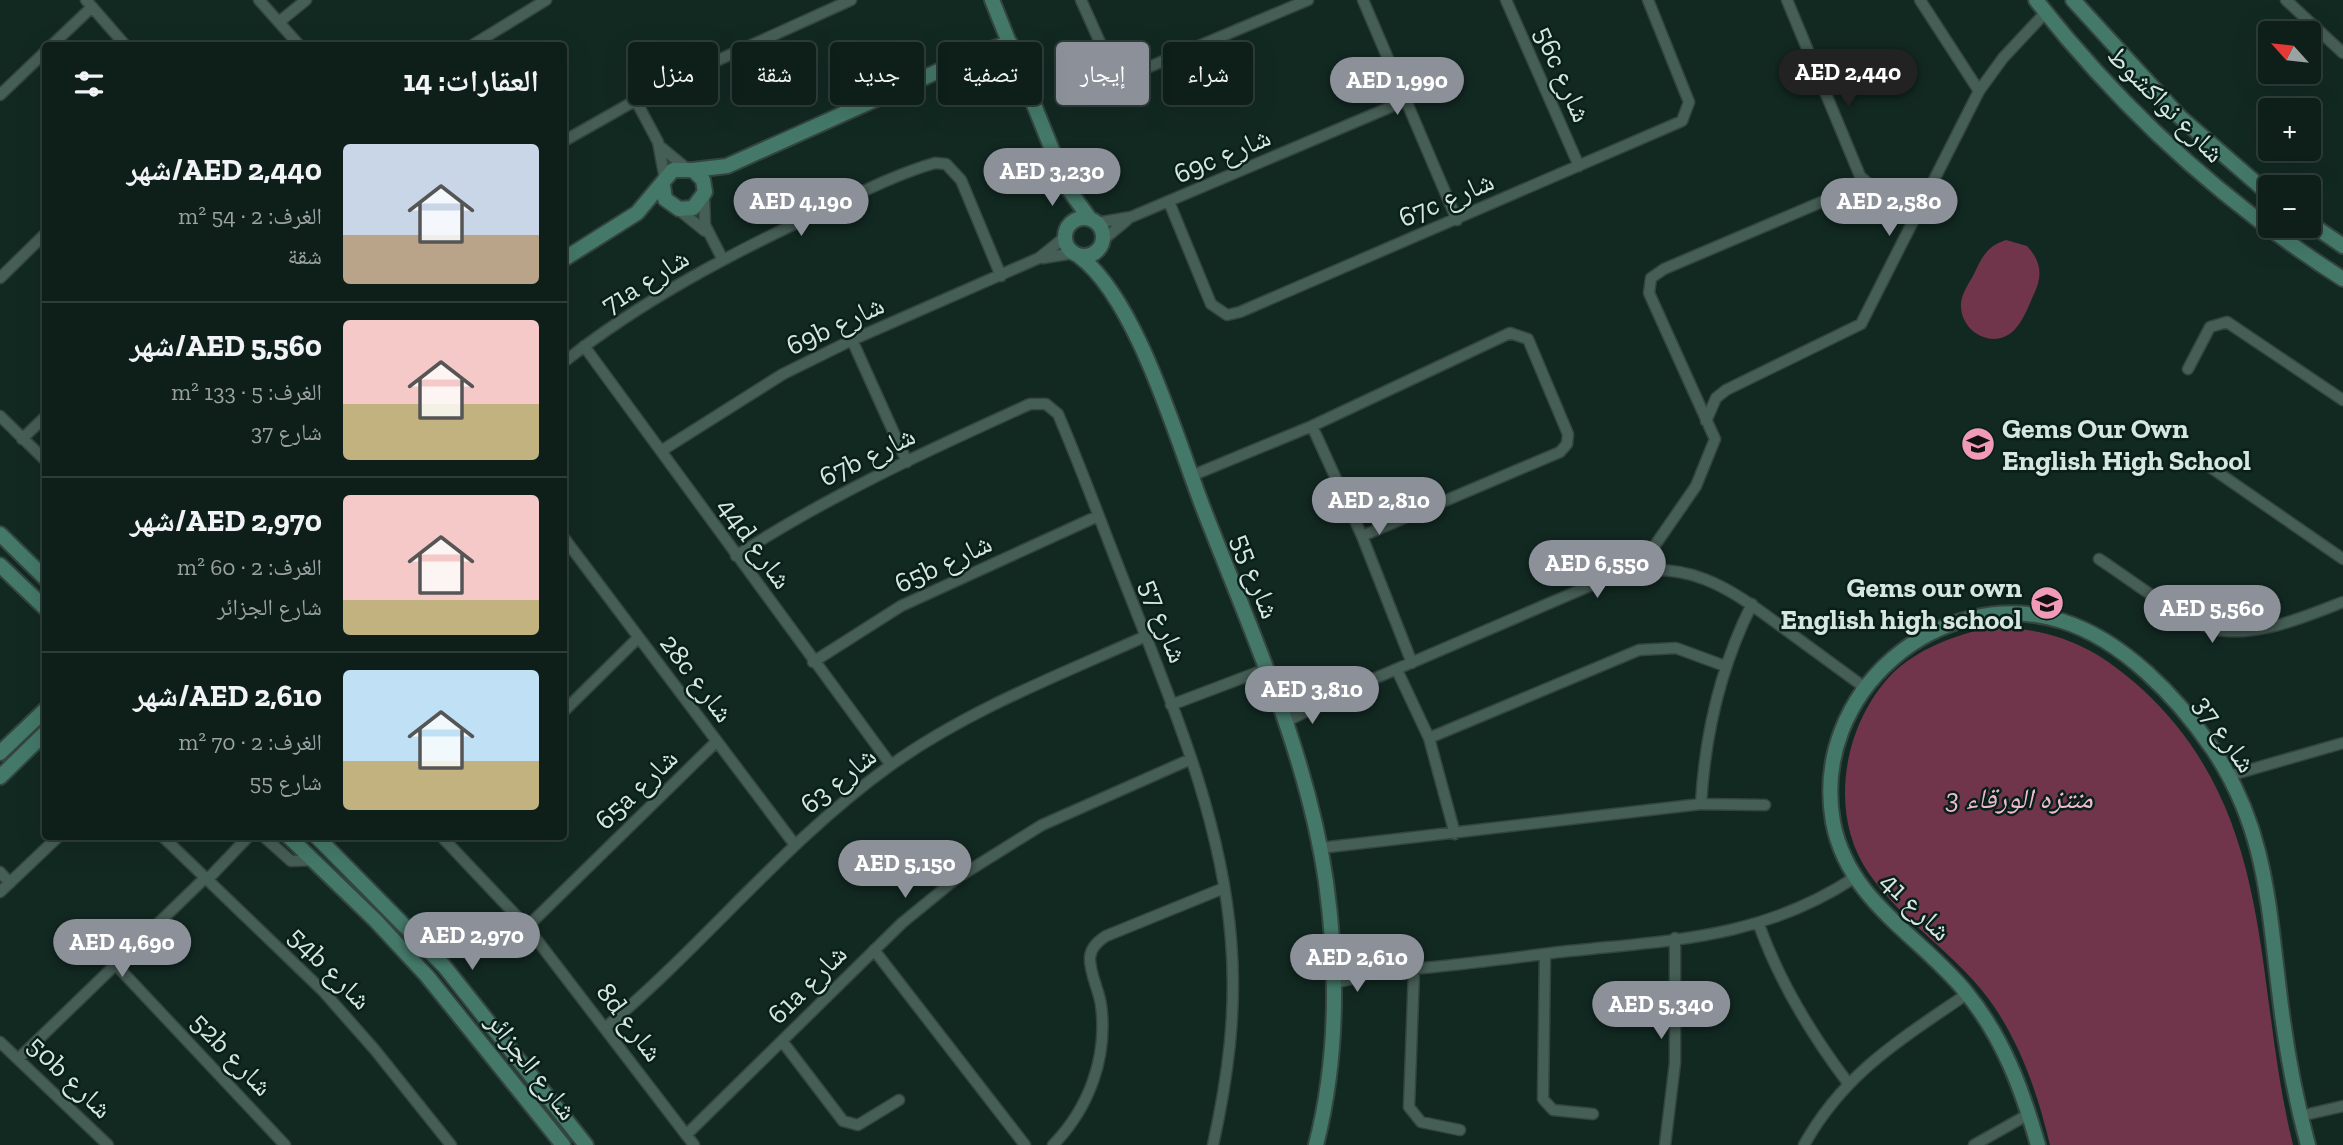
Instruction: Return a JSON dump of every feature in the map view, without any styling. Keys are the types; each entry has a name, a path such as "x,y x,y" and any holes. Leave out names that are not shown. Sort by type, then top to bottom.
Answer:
{"street":[{"path":"259,0 296,42"},
{"path":"279,22 306,0"},
{"path":"478,42 546,0"},
{"path":"718,61 850,0"},
{"path":"992,0 1067,187 1093,221 1103,241 1096,252 1077,254 1067,233 1067,187"},
{"path":"1081,0 1106,58 1116,71 1124,75 1138,72 1308,0"},
{"path":"1363,0 1457,220"},
{"name":"56c شارع","path":"1506,0 1579,166"},
{"name":"67c شارع","path":"1169,202 1208,298 1221,313 1227,315 1240,312 1677,125 1686,116 1687,95 1648,0"},
{"path":"1787,0 1855,167 1866,183 1919,211"},
{"path":"1920,0 1979,91"},
{"name":"شارع نواكشوط","path":"2036,0 2124,100 2217,189 2343,279"},
{"name":"شارع نواكشوط","path":"2073,0 2180,117 2258,185"},
{"path":"2286,0 2343,53"},
{"path":"55,42 89,3 123,42"},
{"path":"1706,421 1716,398 1726,390 1861,324 1979,91 2003,58 2046,12"},
{"path":"567,257 637,213 673,170 727,166 1008,40"},
{"path":"0,95 42,55"},
{"name":"69c شارع","path":"1093,221 1131,217 1407,100"},
{"path":"567,139 628,103"},
{"path":"638,105 657,142 665,199 708,234"},
{"path":"657,142 699,174 704,192 703,216 708,234 723,260"},
{"name":"71a شارع","path":"567,360 584,346 723,260 831,207 935,163 946,164 961,180 1001,276"},
{"path":"637,213 694,208 727,166"},
{"path":"1632,571 1659,540 1703,473 1715,439 1649,293 1651,278 1664,269 1866,183"},
{"name":"69c شارع","path":"1103,241 1131,217"},
{"path":"1067,233 1077,220 1093,221"},
{"path":"2321,231 2343,246"},
{"name":"69b شارع","path":"661,451 759,387 852,340 1039,258 1067,233"},
{"path":"0,278 42,237"},
{"name":"شارع 55","path":"1103,241 1109,285 1157,386 1266,669 1283,717 1320,848 1334,978 1331,1059 1316,1145"},
{"name":"69b شارع","path":"1039,258 1077,254"},
{"name":"شارع 55","path":"1077,254 1109,285"},
{"path":"2188,369 2210,327 2227,322 2343,400"},
{"path":"1191,476 1312,426 1510,333 1528,339 1568,434 1567,444 1560,452 1362,536"},
{"path":"852,340 906,462"},
{"name":"44d شارع","path":"584,346 891,765"},
{"name":"شارع 57","path":"1023,407 1038,403 1052,408 1058,414 1146,636 1191,759 1210,825 1224,888 1233,992 1231,1044 1213,1145"},
{"name":"67b شارع","path":"736,556 819,505 1023,407"},
{"path":"0,416 42,457"},
{"path":"22,439 42,420"},
{"path":"1312,426 1362,536 1412,663"},
{"path":"2210,467 2343,559"},
{"name":"65b شارع","path":"813,662 901,606 1098,516"},
{"path":"0,534 42,575"},
{"name":"28c شارع","path":"567,542 795,845"},
{"path":"2099,559 2189,617 2216,630 2230,632 2259,627 2343,602"},
{"path":"0,565 42,605"},
{"path":"1283,717 1604,580 1632,571 1667,569 1701,576 1752,604 1864,687"},
{"path":"1701,804 1708,734 1725,666 1752,604"},
{"name":"شارع 37","path":"1864,687 1900,650 1939,628 1990,615 2045,617 2097,637 2138,667 2195,726 2228,776 2243,807 2265,873 2282,1014 2300,1116 2308,1145"},
{"name":"شارع 63","path":"606,1027 681,960 795,845 891,765 986,709 1146,636"},
{"path":"567,708 638,638"},
{"path":"1429,738 1639,650 1676,648 1725,666"},
{"path":"1171,705 1266,669"},
{"path":"1397,670 1429,738 1455,834"},
{"name":"شارع 41","path":"1864,687 1839,740 1831,778 1833,820 1838,840 1854,878 1882,912 1932,956 1967,994 2005,1051 2038,1145"},
{"path":"0,753 42,713"},
{"path":"0,777 42,736"},
{"name":"65a شارع","path":"527,927 716,742"},
{"path":"2228,776 2343,743"},
{"name":"61a شارع","path":"686,1135 874,950 936,894 1019,838 1085,805 1191,759"},
{"path":"1320,848 1701,804 1765,805"},
{"path":"0,892 55,840"},
{"name":"54b شارع","path":"166,840 341,1010 451,1145"},
{"path":"18,1059 244,840"},
{"path":"267,840 291,861 313,860"},
{"name":"شارع الجزائر","path":"292,840 427,976 563,1145"},
{"name":"شارع الجزائر","path":"320,840 444,966 586,1145"},
{"name":"8d شارع","path":"444,840 527,927 694,1145"},
{"path":"0,872 10,883"},
{"path":"1334,978 1675,938 1759,925 1805,908 1854,878"},
{"path":"1053,1145 1077,1116 1087,1097 1100,1057 1102,1015 1090,958 1092,949 1106,936 1224,888"},
{"path":"1759,925 1769,952 1800,1013 1848,1083"},
{"path":"1665,1145 1676,1053 1675,938"},
{"path":"874,950 1025,1145"},
{"path":"1545,954 1543,1099 1553,1110 1593,1114"},
{"name":"52b شارع","path":"115,964 285,1145"},
{"path":"1414,970 1409,1107 1421,1122 1460,1130"},
{"path":"1804,1145 1816,1123 1848,1083 1876,1056 1967,994"},
{"path":"782,1041 843,1121 858,1125 899,1100"},
{"name":"50b شارع","path":"0,1042 108,1145"},
{"path":"2300,1116 2343,1105"},
{"path":"1974,1145 2029,1114"}],"green space":[{"path":"2006,240 2027,246 2032,252 2038,263 2039,281 2016,328 2008,335 1989,339 1980,336 1966,323 1961,303 1983,257 1994,245"},
{"name":"منتزه الورقاء 3","path":"1990,627 2013,628 2054,636 2072,642 2107,661 2142,689 2186,738 2218,791 2239,846 2254,903 2280,1083 2293,1145 2050,1145 2029,1074 2014,1040 1995,1008 1965,972 1882,891 1868,872 1856,849 1848,824 1845,797 1852,744 1862,719 1891,675 1913,657 1950,639"}],"place":[{"name":"Gems Our Own English High School","path":"1978,444"},
{"name":"Gems our own English high school","path":"2047,603"}]}
